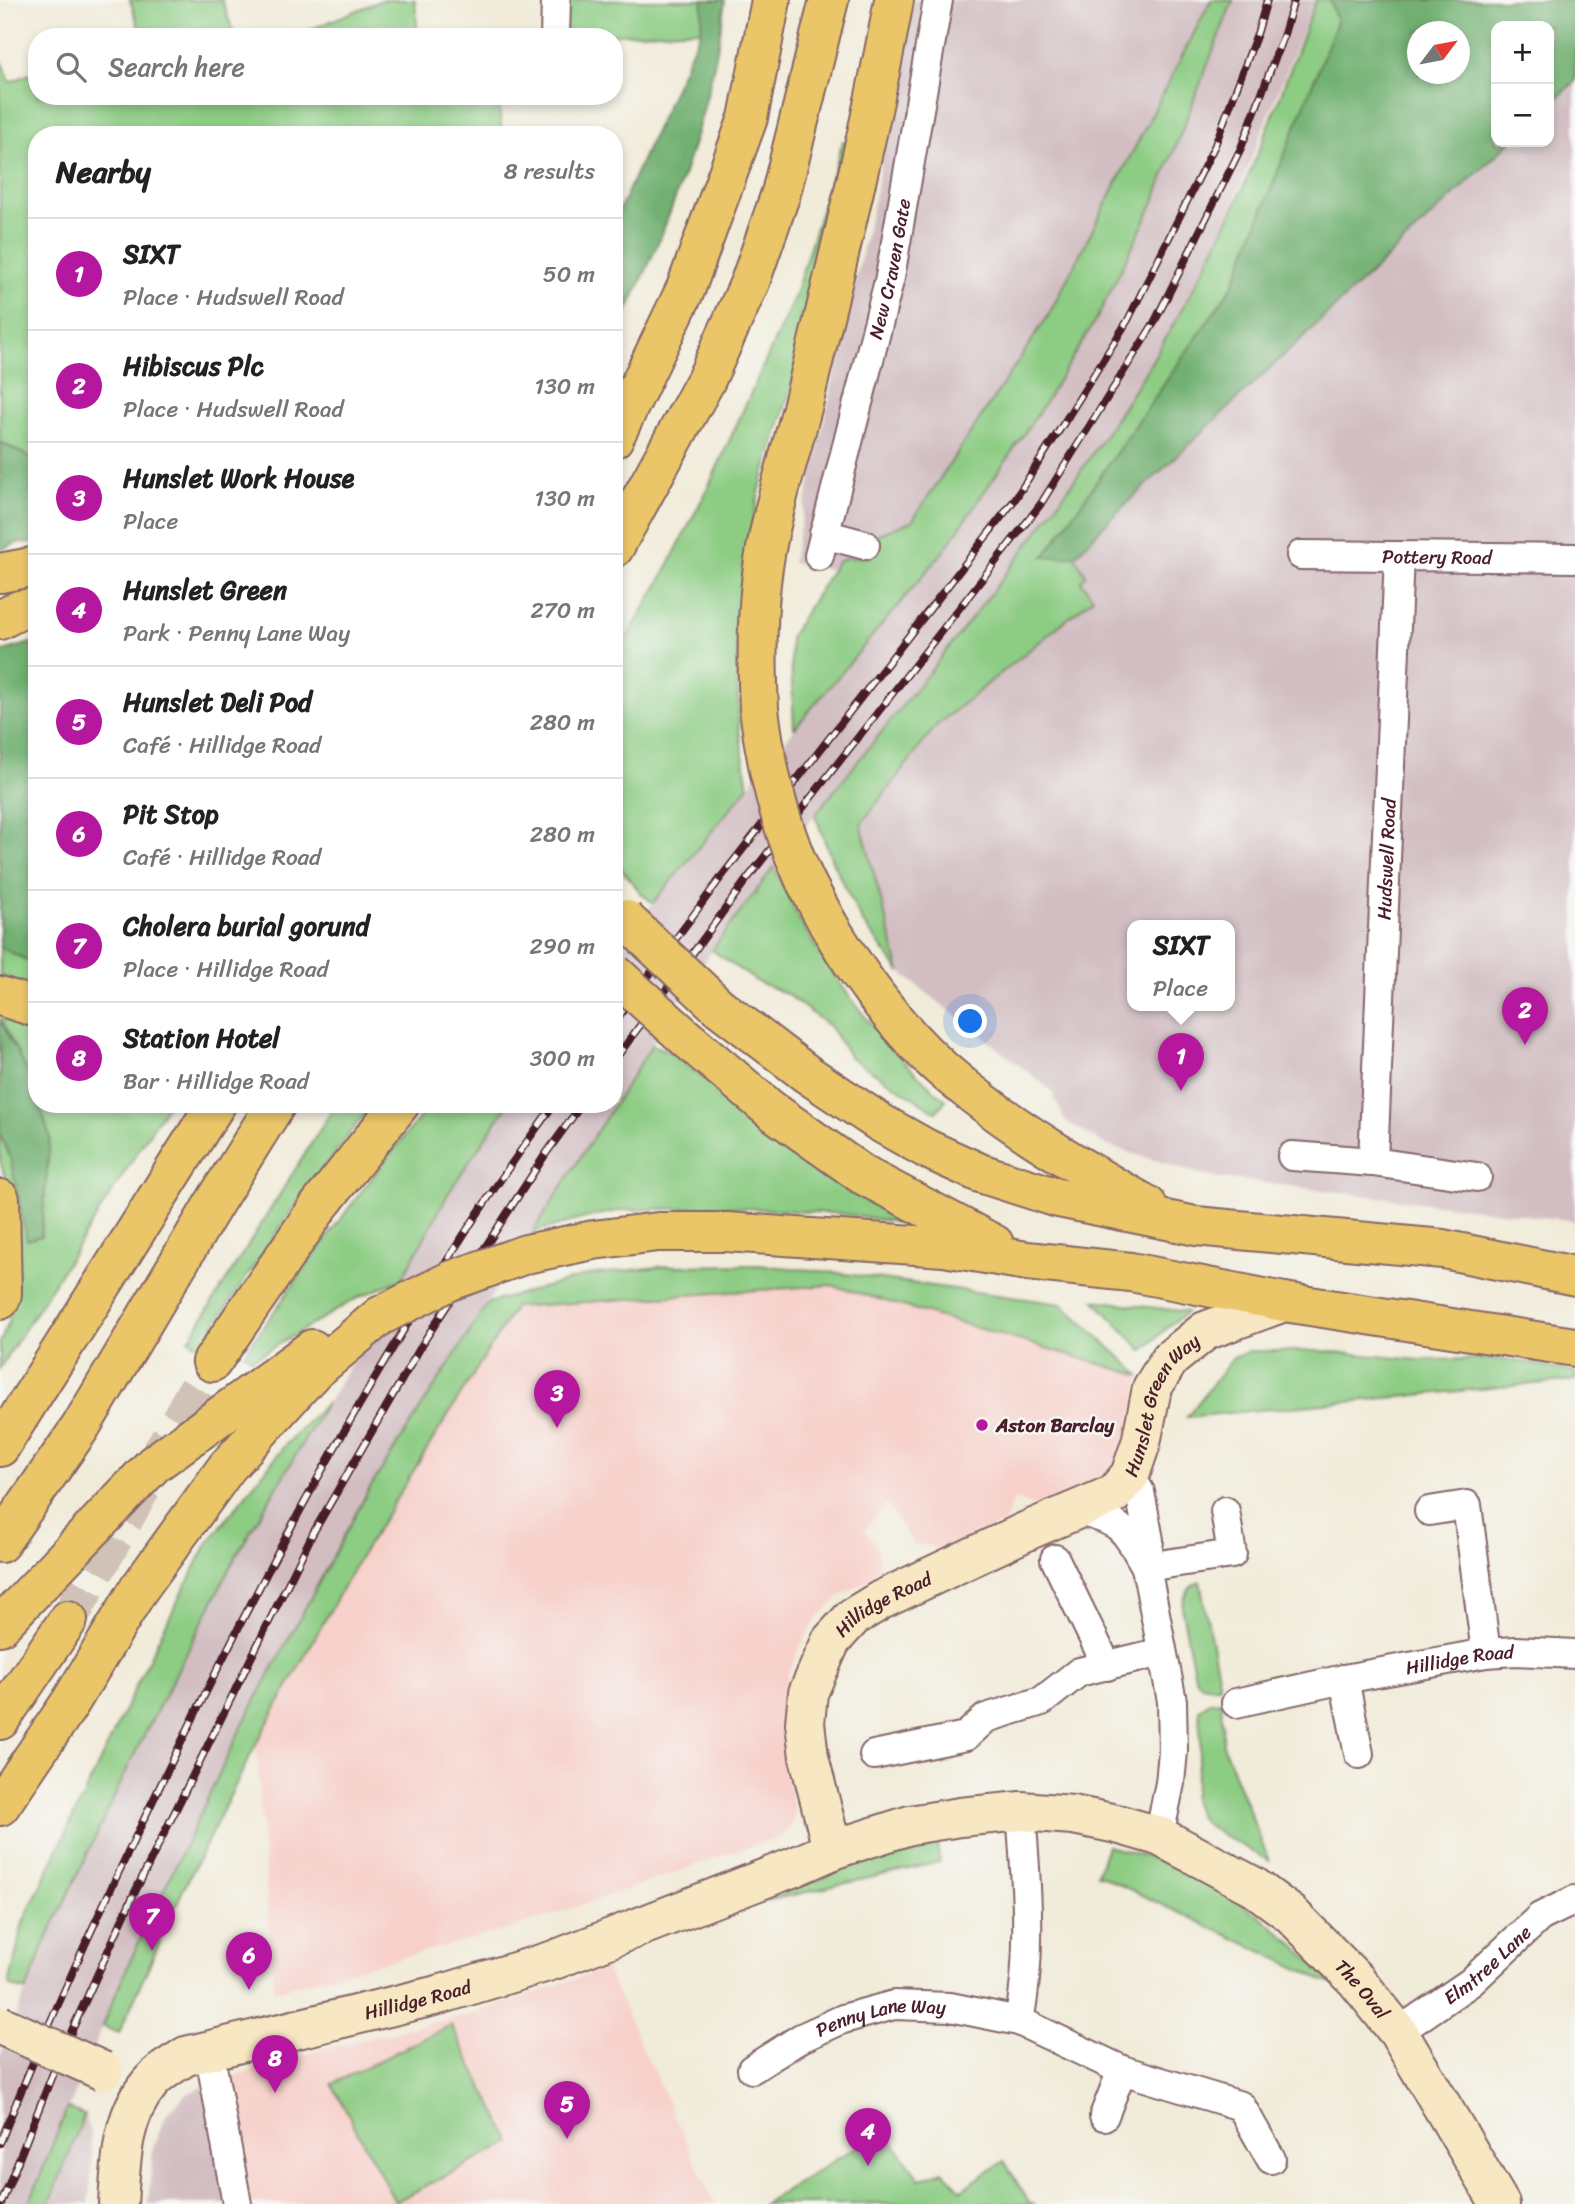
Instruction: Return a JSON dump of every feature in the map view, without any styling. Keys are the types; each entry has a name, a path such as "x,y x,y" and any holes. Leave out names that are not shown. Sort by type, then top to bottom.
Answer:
{"highway":[{"path":"623,419 686,288 748,118 771,0"},
{"path":"623,532 706,380 750,282 781,192 829,0"},
{"path":"894,0 880,78 803,405 772,522 760,595 757,649 764,755 783,822 803,876 849,959 894,1020 953,1079 1012,1123 1092,1174 1176,1222"},
{"path":"0,573 28,568"},
{"path":"0,620 28,608"},
{"path":"623,919 719,1007 807,1074 879,1122 927,1149 980,1173 1058,1198 1196,1226 1443,1249 1575,1276"},
{"path":"623,981 771,1110 863,1175 1027,1261"},
{"path":"0,996 28,1005"},
{"path":"0,1447 210,1113"},
{"path":"0,1543 80,1428 270,1113"},
{"path":"212,1362 319,1206 393,1113"},
{"path":"0,1199 0,1300"},
{"path":"0,1626 155,1464 310,1350 450,1281 526,1254 593,1240 658,1232 726,1232 944,1247 1027,1261 1131,1272 1284,1302 1575,1348"},
{"path":"0,1806 70,1703 138,1590 227,1467 311,1374 380,1315"},
{"path":"0,1720 68,1620"}],"street":[{"path":"555,28 556,0"},
{"name":"New Craven Gate","path":"865,545 822,545 890,277 938,0"},
{"name":"Pottery Road","path":"1301,555 1575,558"},
{"name":"Hudswell Road","path":"1373,1162 1399,556"},
{"path":"1292,1156 1373,1162 1477,1177"},
{"name":"Hunslet Green Way","path":"1159,1836 1170,1783 1173,1751 1172,1700 1146,1567 1149,1540 1140,1492 1130,1475 1141,1443 1152,1388 1170,1359 1205,1331 1284,1302"},
{"name":"Hillidge Road","path":"835,1849 828,1833 809,1757 804,1723 808,1693 831,1641 853,1616 881,1600 1029,1530 1114,1494 1130,1475"},
{"path":"1429,1511 1467,1505 1486,1653"},
{"name":"Hunslet Green Way","path":"1077,1511 1105,1517 1127,1534 1146,1567"},
{"path":"1146,1567 1232,1554 1225,1511"},
{"path":"1055,1559 1107,1666"},
{"name":"Hillidge Road","path":"1236,1703 1344,1679 1486,1653 1516,1651 1575,1654"},
{"path":"874,1755 966,1736 986,1718 1042,1701 1079,1672 1162,1652"},
{"path":"1344,1679 1359,1754"},
{"path":"1019,2021 1024,1997 1027,1933 1021,1811"},
{"name":"Hillidge Road","path":"150,2082 186,2056 442,1994 554,1960 835,1849 910,1825 1021,1811 1073,1815 1159,1836"},
{"name":"The Oval","path":"1159,1836 1253,1886 1291,1914 1357,1982 1398,2032 1500,2204"},
{"name":"Elmtree Lane","path":"1398,2032 1471,1982 1540,1917 1575,1900"},
{"name":"Penny Lane Way","path":"752,2069 801,2038 843,2019 894,2005 950,2007 1019,2021 1122,2070 1241,2106 1271,2159"},
{"path":"0,2025 103,2071 150,2082 135,2107 122,2141 118,2204"},
{"path":"209,2050 237,2204"},
{"path":"1104,2116 1122,2070"}],"shaded area":[{"path":"913,0 1211,0 1048,316 911,522 876,535 871,557 837,562 831,570 792,563 874,200"},
{"path":"1233,0 1315,0 1217,244 1166,337 1111,428 1026,549 749,898 712,950 623,1090 623,944 818,700 943,552 1039,412 1098,316 1153,204"},
{"path":"1575,81 1575,1221 1207,1176 1108,1146 1065,1121 1052,1091 900,972 861,825 936,726 1093,598 1081,581 1086,575 1075,556 1110,519 1505,147 1554,147 1554,101"},
{"path":"502,1113 608,1113 368,1491 244,1722 129,1963 29,2204 0,2204 0,2056 43,1948 130,1763 236,1556 402,1279 449,1192"},
{"name":"Aston Barclay","path":"831,1285 1141,1376 1120,1475 1039,1507 1014,1499 1004,1523 941,1549 913,1543 887,1504 864,1530 875,1543 879,1555 878,1575 840,1596 818,1617 801,1644 788,1674 781,1709 782,1744 795,1813 790,1828 779,1838 521,1926 274,1991 256,1744 357,1562 467,1379 515,1307"},
{"path":"606,1969 715,2204 237,2204 214,2082 319,2050 470,2014"},
{"path":"214,2082 237,2204 148,2204 153,2147 166,2116 186,2094"},
{"path":"84,2115 91,2136 89,2204 49,2204"}],"green space":[{"path":"130,0 222,0 232,28 139,28"},
{"path":"382,0 415,0 417,28 314,28"},
{"path":"561,0 703,0 701,30 623,34 623,28 559,28"},
{"path":"703,0 725,0 698,130 669,215 623,319 623,202 701,30"},
{"path":"1211,0 1233,0 1153,204 1098,316 1039,412 943,552 794,729 790,637 837,562 846,558 871,557 876,535 912,521 1048,316"},
{"path":"1316,0 1330,0 1338,22 1233,285 1045,556 1075,556 1086,575 1081,581 1093,598 936,726 861,824 900,972 862,921 833,863 815,815 1031,540 1130,397 1175,322 1231,215"},
{"path":"1330,0 1575,0 1575,81 1554,101 1554,21 1491,21 1491,147 1505,147 1110,519 1075,556 1044,557 1233,285 1337,22"},
{"path":"0,59 10,82 28,75 28,105 499,105 501,126 28,126 28,456 0,442"},
{"path":"843,141 848,143 791,388 760,488 743,569 737,651 739,729 748,787 653,903 623,871 623,645 660,581 707,490 794,298"},
{"path":"0,442 28,456 28,542 17,543 0,550"},
{"path":"28,644 28,961 0,947 0,652"},
{"path":"774,867 808,935 853,1001 888,1044 946,1100 936,1112 850,1057 830,1027 787,994 756,981 712,950"},
{"path":"0,947 28,961 28,988 0,975"},
{"path":"0,1018 28,1024 28,1073"},
{"path":"0,1020 28,1073 28,1113 42,1113 50,1137 41,1236 27,1240 10,1157 0,1133"},
{"path":"652,1045 668,1051 849,1193 920,1220 918,1226 845,1214 728,1207 623,1210 533,1232 609,1113 623,1113 623,1091"},
{"path":"42,1113 162,1113 0,1368 0,1343 9,1322 17,1272 12,1205 0,1160 0,1133 10,1157 27,1239 41,1236 50,1137"},
{"path":"330,1113 365,1113 297,1203 200,1346 189,1340"},
{"path":"424,1113 502,1113 449,1192 402,1279 359,1297 253,1359 244,1354 358,1196"},
{"path":"758,1265 831,1272 1062,1304 1141,1376 831,1285 515,1307 357,1562 256,1744 182,1892 119,2033 102,2026 129,1963 244,1722 368,1491 488,1303 588,1275 667,1266"},
{"path":"1094,1300 1187,1312 1143,1351"},
{"path":"1249,1351 1321,1351 1419,1360 1489,1359 1526,1362 1575,1373 1575,1380 1187,1417 1233,1358"},
{"path":"327,1402 236,1556 130,1763 43,1948 26,1991 9,1985 23,1922 207,1544 286,1444"},
{"path":"1200,1582 1220,1686 1205,1686 1195,1677 1182,1611 1186,1593"},
{"path":"1221,1701 1224,1748 1269,1861 1209,1827 1199,1816 1193,1800 1201,1742 1199,1709 1210,1702"},
{"path":"936,1839 940,1862 758,1903 876,1857"},
{"path":"1107,1846 1165,1863 1234,1898 1275,1928 1332,1982 1329,1983 1097,1874"},
{"path":"451,2025 511,2142 395,2202 332,2084"},
{"path":"67,2108 84,2115 49,2204 29,2204"},
{"path":"884,2130 920,2179 943,2171 961,2190 1004,2161 1029,2202 1035,2204 764,2204"}],"tunnel":[{"path":"68,1620 212,1362"}],"railway":[{"path":"623,1011 722,876 1013,502 1057,434 1128,320 1215,145 1267,0"},
{"path":"623,1049 744,883 1040,505 1154,323 1241,148 1294,0"},
{"path":"0,2143 41,2043 108,1895 219,1665 306,1499 399,1337 500,1180 548,1113"},
{"path":"1,2204 57,2063 134,1894 313,1533 426,1338 545,1155 575,1113"}],"place":[{"name":"Hibiscus Plc","path":"1525,1045"},
{"name":"SIXT","path":"1181,1091"},
{"name":"Aston Barclay","path":"982,1425"},
{"name":"Hunslet Work House","path":"557,1428"},
{"name":"Cholera burial gorund","path":"152,1951"},
{"name":"Pit Stop","path":"249,1990"},
{"name":"Station Hotel","path":"275,2093"},
{"name":"Hunslet Deli Pod","path":"567,2139"},
{"name":"Hunslet Green","path":"868,2166"}]}
